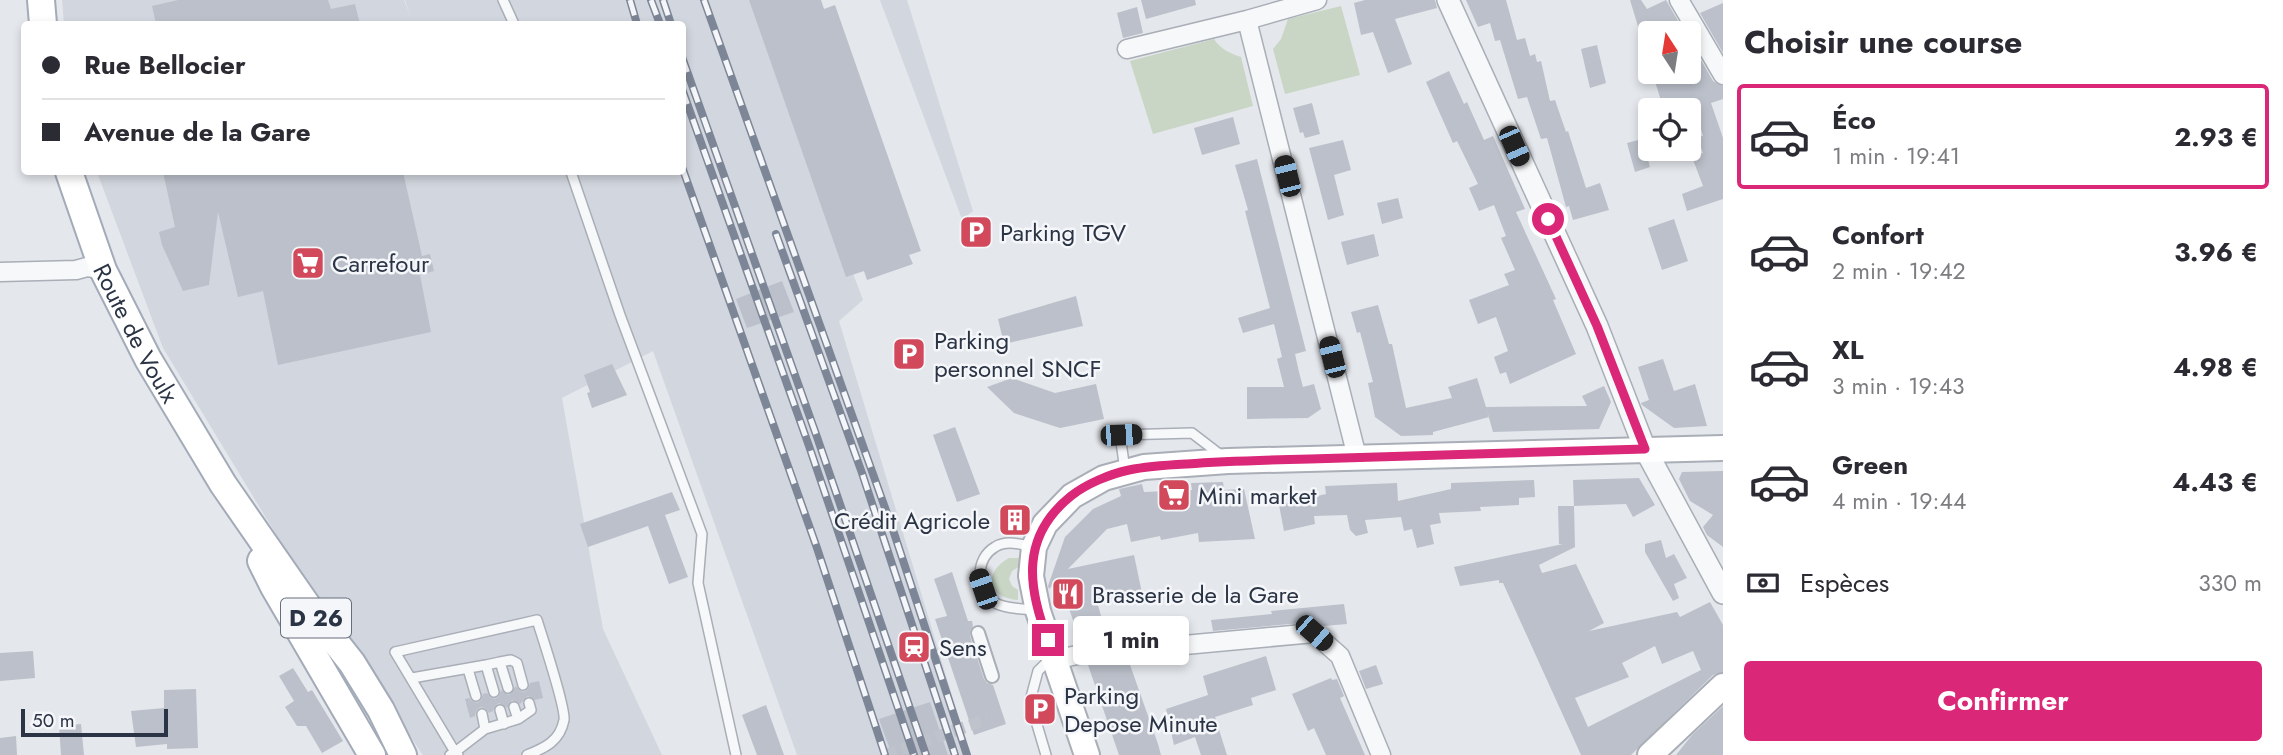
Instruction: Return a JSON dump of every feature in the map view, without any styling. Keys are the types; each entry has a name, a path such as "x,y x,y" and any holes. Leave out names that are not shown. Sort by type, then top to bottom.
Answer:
{"main road":[{"path":"41,0 43,21"},
{"name":"Route de Voulx","path":"70,175 103,270 148,359 223,484 310,611 352,663 381,710 403,755"},
{"path":"1087,755 1038,611 1031,576 1034,547 1045,524 1072,496 1104,478 1125,470 1144,467 1228,461 1723,448"},
{"name":"Route de Voulx","path":"223,484 274,587 372,755"},
{"path":"1650,755 1723,686"}],"street":[{"path":"1127,49 1317,0"},
{"path":"1447,0 1597,326 1645,449 1723,593"},
{"path":"1679,0 1723,75"},
{"path":"1247,20 1357,457"},
{"path":"0,272 76,270 87,267 103,270"},
{"path":"978,632 992,676"},
{"path":"1054,658 1314,633 1340,656 1381,755"}],"lane":[{"path":"503,0 513,21"},
{"path":"572,175 620,315 702,534 698,583 736,755"},
{"path":"1125,470 1121,435 1192,433 1228,461"},
{"path":"1034,547 1008,543 995,547 982,562 979,576 983,589 995,604 1038,611"},
{"path":"527,755 547,747 558,734 565,718 537,620 395,652 455,754 485,729 518,719 531,710 529,703"},
{"path":"1046,755 1030,701 1038,671 1054,658"},
{"path":"412,678 511,660 517,663 523,685"},
{"path":"500,662 508,688"},
{"path":"486,665 494,692"},
{"path":"468,669 476,696"},
{"path":"514,707 518,719"},
{"path":"500,710 504,724"},
{"path":"482,715 485,729"}],"shaded area":[{"path":"62,0 404,0 410,15 405,0 750,0 863,300 839,321 970,755 797,755 653,351 562,398 603,629 662,755 423,755 302,577 163,348 98,175 686,175 686,21 64,21"},
{"path":"880,0 907,0 973,211 962,219"}],"green space":[{"path":"1341,6 1360,75 1285,94 1273,49 1281,39 1288,19"},
{"path":"1214,39 1226,51 1241,57 1253,106 1153,134 1130,61"},
{"path":"1009,558 1020,558 1020,566 1012,571 1009,579 1012,586 1018,590 1018,600 1000,595 992,584 995,571"}],"building":[{"path":"178,0 328,0 331,9 355,4 359,21 155,21 152,6"},
{"path":"749,0 821,0 824,9 835,5 921,251 909,255 913,264 867,280 864,271 846,277"},
{"path":"1141,0 1195,0 1196,5 1146,19"},
{"path":"1365,0 1435,0 1437,8 1395,19 1412,64 1388,73 1373,32 1361,35 1354,3"},
{"path":"1466,0 1506,0 1517,40 1525,38 1530,56 1535,54 1537,62 1541,61 1550,101 1555,100 1566,132 1568,131 1586,188 1600,183 1609,210 1573,220 1569,206 1566,207 1547,138 1541,139 1527,97 1518,99 1500,40 1495,41 1490,23 1478,27"},
{"path":"1630,0 1641,0 1647,9 1666,0 1678,21 1638,21 1638,26"},
{"path":"1723,3 1723,53 1700,13"},
{"path":"1137,7 1143,33 1123,38 1117,13"},
{"path":"1597,45 1606,83 1590,88 1581,49"},
{"path":"1701,60 1713,81 1723,86 1723,99 1711,103 1723,138 1723,199 1687,211 1682,194 1703,186 1694,161 1701,161 1703,153 1701,98 1660,98 1656,84 1701,84"},
{"path":"1449,71 1484,140 1493,136 1525,209 1516,212 1556,299 1553,300 1576,354 1510,384 1506,372 1500,374 1494,357 1508,351 1496,317 1478,324 1469,300 1509,285 1504,274 1515,270 1501,238 1506,236 1494,205 1479,211 1469,188 1478,184 1457,141 1453,143 1426,82"},
{"path":"1312,103 1320,134 1305,138 1303,132 1300,133 1293,108"},
{"path":"1233,117 1240,144 1202,155 1194,128"},
{"path":"1343,140 1351,170 1334,175 1344,215 1328,220 1309,148"},
{"path":"1638,140 1638,161 1648,161 1650,167 1635,172 1627,143"},
{"path":"1257,159 1306,351 1295,354 1299,372 1303,387 1314,384 1321,409 1308,418 1247,419 1247,387 1284,387 1277,359 1282,357 1274,324 1243,333 1238,318 1270,308 1235,165"},
{"name":"Carrefour","path":"164,175 404,175 422,256 430,254 434,271 420,275 431,332 278,365 263,291 238,297 218,212 209,285 183,291 162,245 159,232 175,227"},
{"path":"1398,198 1403,218 1382,224 1377,203"},
{"path":"1674,219 1688,261 1662,270 1648,228"},
{"path":"1374,234 1379,256 1347,265 1341,242"},
{"path":"782,281 794,312 747,328 736,299"},
{"path":"1076,296 1083,326 1004,344 998,319"},
{"path":"1378,305 1389,344 1392,344 1406,408 1452,398 1448,387 1477,378 1486,407 1587,406 1582,396 1604,386 1611,402 1599,429 1493,432 1489,417 1433,432 1433,435 1401,436 1375,417 1368,383 1373,382 1360,332 1357,333 1351,312"},
{"path":"1663,359 1674,391 1695,384 1707,426 1674,428 1642,405 1641,403 1649,400 1638,367"},
{"path":"612,364 627,395 592,408 584,375"},
{"path":"1012,378 1055,393 1096,384 1104,419 1060,428 1014,413 987,387"},
{"path":"955,427 980,494 957,502 933,435"},
{"path":"1723,471 1723,547 1707,535 1703,527 1713,515 1690,501 1679,479 1682,472"},
{"path":"1639,478 1655,505 1633,517 1626,504 1574,506 1573,480"},
{"path":"1534,480 1535,497 1519,498 1519,505 1480,507 1481,511 1439,513 1441,523 1430,525 1434,544 1417,548 1412,529 1404,531 1401,517 1365,520 1368,533 1356,536 1350,530 1347,515 1314,516 1315,524 1284,531 1279,505 1326,494 1325,486 1397,483 1398,501 1451,489 1451,483"},
{"path":"1223,482 1224,490 1244,489 1255,539 1199,542 1198,533 1131,542 1127,524 1107,529 1068,569 1134,555 1142,593 1098,605 1106,634 1118,630 1121,639 1086,643 1079,638 1059,579 1049,589 1048,586 1065,537 1093,509 1121,496 1119,489 1142,484 1144,492 1192,490 1191,483"},
{"path":"672,492 680,510 665,515 688,577 669,584 648,526 588,547 580,524"},
{"path":"1558,506 1574,506 1575,547 1539,565 1542,573 1576,564 1604,623 1589,631 1677,612 1680,617 1710,602 1723,625 1723,672 1713,675 1631,755 1581,755 1503,583 1499,583 1499,580 1460,586 1454,567 1563,544 1559,544","holes":["1655,646 1662,664 1693,651 1701,670 1588,727 1575,698 1629,677 1622,663"]},
{"path":"1661,540 1666,558 1674,554 1687,578 1674,584 1679,598 1673,601 1645,552 1645,544"},
{"path":"952,572 968,621 972,621 970,636 984,679 993,685 1006,724 974,735 935,619 947,616 934,579"},
{"path":"1344,604 1347,624 1324,626 1313,622 1213,631 1211,620 1272,614 1271,611"},
{"path":"33,651 35,678 0,681 0,653"},
{"path":"1266,656 1276,690 1251,698 1253,705 1215,717 1227,755 1201,755 1195,737 1174,745 1166,709 1208,695 1203,676"},
{"path":"1129,662 1161,755 1119,755 1088,665"},
{"path":"1376,665 1383,684 1366,689 1359,671"},
{"path":"293,668 308,692 312,690 343,741 322,753 306,726 297,726 285,707 294,701 279,676"},
{"path":"1331,678 1337,679 1344,696 1340,698 1365,755 1326,755 1314,728 1308,731 1292,694"},
{"path":"539,681 543,698 535,700 528,696 520,704 512,700 507,708 499,703 489,713 480,707 475,716 470,718 465,699 469,698 477,703 483,694 487,693 495,699 501,690 509,695 516,686 524,692 530,683"},
{"path":"196,689 198,748 167,749 167,744 136,747 131,711 164,708 164,690"},
{"path":"930,702 948,755 892,755 879,719"},
{"path":"766,705 784,755 757,755 742,715"},
{"path":"1723,706 1723,755 1676,755 1692,735"},
{"path":"81,724 84,755 61,755 59,726"},
{"path":"16,736 17,755 0,755 0,738"}],"tunnel":[{"path":"885,755 988,719"}],"railway":[{"path":"630,0 636,21"},
{"path":"651,0 659,21"},
{"path":"663,0 670,21"},
{"path":"704,0 894,533 967,755"},
{"path":"686,68 926,755"},
{"path":"686,100 809,446 914,755"},
{"path":"685,175 817,548 885,755"},
{"path":"776,234 862,473 955,755"}],"place":[{"name":"Parking TGV","path":"976,232"},
{"name":"Carrefour","path":"308,263"},
{"name":"Parking personnel SNCF","path":"909,354"},
{"name":"Mini market","path":"1174,495"},
{"name":"Crédit Agricole","path":"1015,520"},
{"name":"Brasserie de la Gare","path":"1068,594"},
{"name":"Sens","path":"914,647"},
{"name":"Parking Depose Minute","path":"1040,709"}],"route":[{"path":"1048,640 1038,611 1031,576 1034,547 1045,524 1072,496 1125,470 1228,461 1645,449 1597,326 1548,219"}]}
